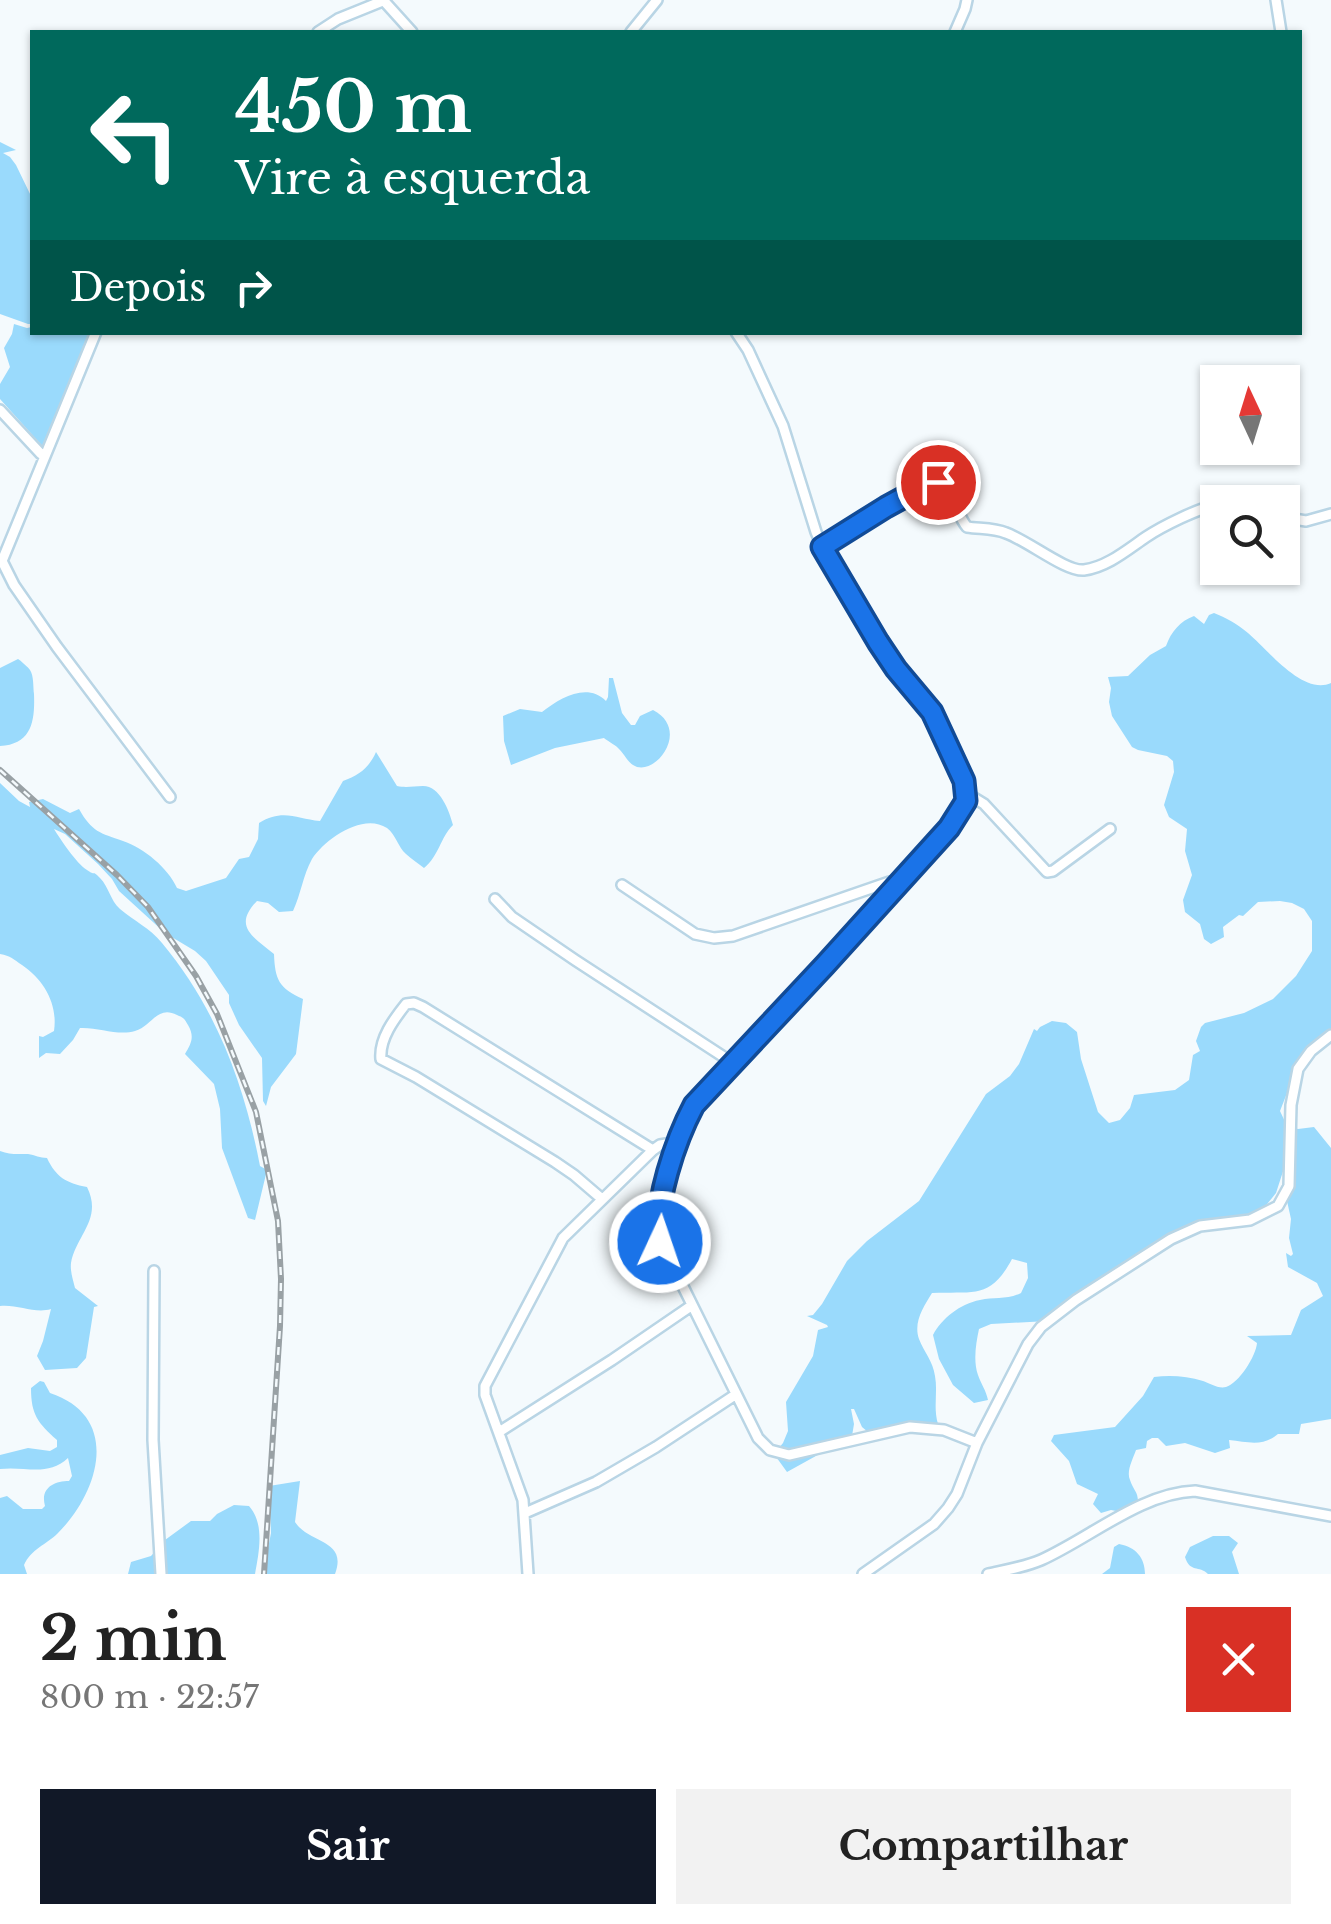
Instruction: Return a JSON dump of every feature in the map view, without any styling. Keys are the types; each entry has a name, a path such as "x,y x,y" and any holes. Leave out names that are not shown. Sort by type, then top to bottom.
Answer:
{"street":[{"path":"321,30 384,0 410,30"},
{"path":"634,30 657,0"},
{"path":"956,30 967,0"},
{"path":"1276,0 1282,30"},
{"path":"95,335 2,561 9,578 57,647 170,797"},
{"path":"738,335 783,426 822,547 878,642 932,712 966,792 963,809 899,883 694,1105 660,1202 658,1232 666,1256 735,1395 758,1438 770,1450 784,1456 910,1427 944,1430 977,1443"},
{"path":"0,410 41,454"},
{"path":"822,547 934,482 948,490 968,527 1006,532 1080,570 1113,559 1200,510"},
{"path":"1300,519 1331,514"},
{"path":"966,792 984,804 1047,872 1110,828"},
{"path":"622,885 695,934 724,938 889,882 899,883"},
{"path":"495,899 512,917 574,960 733,1063"},
{"path":"602,1199 555,1162 381,1059 384,1038 406,1004 423,1007 652,1150"},
{"path":"863,1574 934,1524 948,1508 1028,1344 1052,1318 1192,1228 1250,1220 1278,1206 1288,1186 1293,1086 1298,1069 1306,1056 1331,1035"},
{"path":"528,1574 525,1513 485,1386 563,1238 652,1150 678,1142"},
{"path":"154,1271 152,1440 161,1574"},
{"path":"499,1432 692,1306"},
{"path":"525,1513 596,1482 735,1395"},
{"path":"988,1574 1037,1562 1133,1510 1180,1492 1196,1491 1331,1516"}],"shaded area":[{"path":"0,142 16,150 3,153 16,165 30,194 30,324 0,314"},
{"path":"14,324 30,327 30,335 92,335 44,448 0,399 0,384 10,367 4,348"},
{"path":"1214,613 1244,630 1297,677 1320,685 1331,683 1331,1032 1296,1070 1280,1111 1287,1126 1314,1127 1331,1148 1331,1419 1301,1424 1299,1434 1278,1434 1261,1442 1229,1440 1230,1448 1215,1453 1185,1443 1166,1446 1152,1438 1146,1448 1136,1450 1130,1465 1129,1476 1138,1502 1127,1513 1101,1513 1093,1504 1098,1494 1077,1484 1069,1461 1051,1441 1054,1435 1115,1427 1143,1396 1154,1377 1185,1377 1226,1387 1241,1375 1254,1355 1257,1343 1247,1336 1291,1335 1301,1310 1323,1296 1317,1283 1288,1267 1286,1253 1293,1254 1287,1159 1276,1193 1259,1214 1203,1222 1174,1233 1048,1321 991,1324 979,1329 976,1364 988,1400 974,1403 953,1385 939,1359 933,1335 965,1305 1021,1293 1028,1278 1027,1263 1012,1259 996,1281 980,1291 932,1293 917,1326 934,1371 938,1424 909,1422 868,1432 851,1409 852,1436 787,1472 774,1454 788,1431 786,1402 813,1356 818,1330 828,1327 807,1316 822,1304 847,1261 919,1201 986,1094 1019,1064 1034,1029 1037,1031 1052,1021 1066,1023 1077,1032 1098,1112 1109,1123 1120,1120 1134,1095 1175,1090 1189,1080 1193,1055 1200,1051 1196,1041 1205,1023 1244,1013 1273,999 1296,976 1312,951 1312,921 1304,909 1280,901 1258,902 1223,927 1224,937 1211,944 1204,939 1200,924 1185,912 1183,900 1192,875 1185,851 1187,829 1169,817 1164,805 1174,772 1173,761 1132,747 1112,716 1108,677 1128,676 1166,646 1184,621 1194,616 1204,624"},
{"path":"18,659 32,675 32,722 19,741 0,746 0,668"},
{"path":"609,678 613,678 622,713 631,725 653,710 664,719 669,740 659,759 650,765 633,765 604,738 555,748 511,765 504,741 503,716 520,709 542,712 565,697 582,692 599,695 606,701"},
{"path":"376,752 397,786 429,787 439,794 453,825 424,868 403,851 387,828 367,823 345,830 312,859 293,911 279,912 268,903 257,901 250,910 246,918 249,931 274,954 277,977 284,987 303,999 296,1054 271,1087 266,1106 262,1058 239,1025 229,995 206,961 165,933 119,891 98,864 54,829 78,862 103,882 117,905 162,943 213,1020 246,1105 260,1166 267,1170 255,1220 248,1218 222,1148 214,1084 185,1054 192,1037 183,1018 164,1013 128,1032 80,1028 60,1054 46,1053 39,1058 39,1036 54,1031 51,1002 30,971 0,954 0,783 30,807 29,802 43,799 70,813 79,809 93,827 147,854 168,873 177,888 186,891 226,878 239,859 249,857 258,839 259,823 283,815 320,821 343,781 363,770"},
{"path":"0,1151 47,1158 62,1178 87,1187 91,1198 90,1218 71,1269 75,1288 98,1306 94,1307 86,1358 77,1368 45,1370 37,1356 51,1309 0,1306"},
{"path":"40,1381 50,1393 73,1404 87,1419 95,1437 92,1477 72,1516 27,1560 27,1574 0,1574 0,1498 7,1496 23,1509 42,1509 50,1487 69,1481 72,1476 68,1458 45,1469 0,1469 0,1455 28,1448 50,1451 57,1447 57,1440 40,1423 32,1405 31,1388"},
{"path":"300,1481 295,1522 332,1548 338,1563 335,1574 263,1574 271,1533 269,1486"},
{"path":"234,1505 249,1506 257,1521 260,1539 255,1574 128,1574 131,1562 151,1556 191,1521 210,1521"},
{"path":"1213,1536 1229,1536 1238,1543 1232,1552 1239,1574 1208,1574 1187,1562 1190,1547"},
{"path":"1119,1544 1138,1554 1145,1574 1102,1574 1110,1568 1114,1547"}],"railway":[{"path":"0,770 148,907 217,1014 256,1112 278,1221 281,1279 264,1574"}],"route":[{"path":"660,1242 660,1202 681,1133 694,1105 949,828 966,801 964,781 932,712 896,669 822,547 886,507 938,482"}]}
